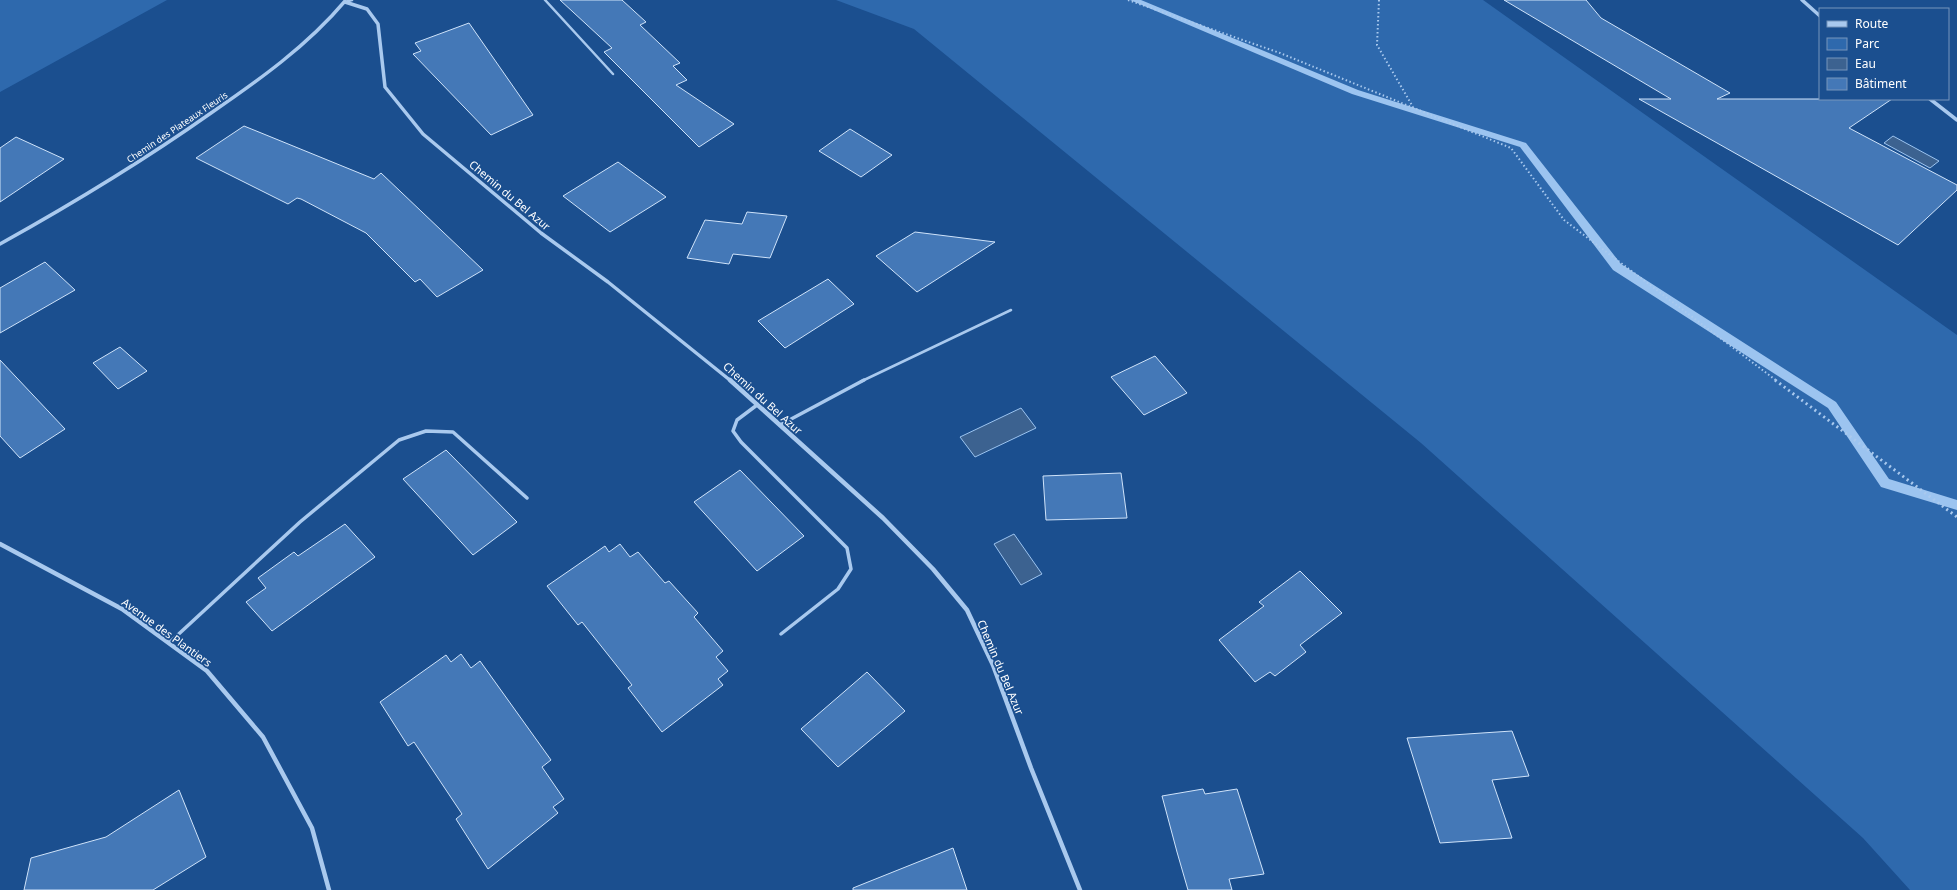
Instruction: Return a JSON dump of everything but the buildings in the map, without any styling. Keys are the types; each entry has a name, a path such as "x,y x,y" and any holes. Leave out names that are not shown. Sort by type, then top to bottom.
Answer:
{"street":[{"path":"1802,0 1819,15"},
{"name":"Chemin des Plateaux Fleuris","path":"0,244 58,212 191,127 261,78 313,34 345,1"},
{"name":"Chemin du Bel Azur","path":"345,1 367,8 378,24 385,87 424,134 541,233 620,291 719,370 883,518 933,569 967,610 993,665 1031,768 1080,890"},
{"path":"1931,100 1957,120"},
{"name":"Avenue des Plantiers","path":"0,544 122,609 207,670 263,737 312,828 329,890"}],"lane":[{"path":"345,1 352,0"},
{"path":"545,0 613,74"},
{"path":"780,425 853,386 1011,310"},
{"path":"757,404 738,420 733,431 741,442 847,548 851,569 838,589 781,634"},
{"path":"168,643 300,522 399,440 426,431 453,432 527,498"}],"path":[{"path":"1128,0 1280,53 1511,148 1564,220 1957,517"},
{"path":"1379,0 1377,45 1413,108"}],"green space":[{"path":"0,0 167,0 0,92"},
{"path":"836,0 1483,0 1957,335 1957,890 1910,890 1863,838 1421,443 914,29"}],"water":[{"path":"1893,136 1939,161 1930,168 1884,143"},
{"path":"1021,408 1036,428 975,457 960,437"},
{"path":"1014,534 1042,574 1021,585 994,544"}],"waterway":[{"path":"1134,0 1355,92 1523,145 1617,267 1832,405 1885,483 1957,505"}]}
